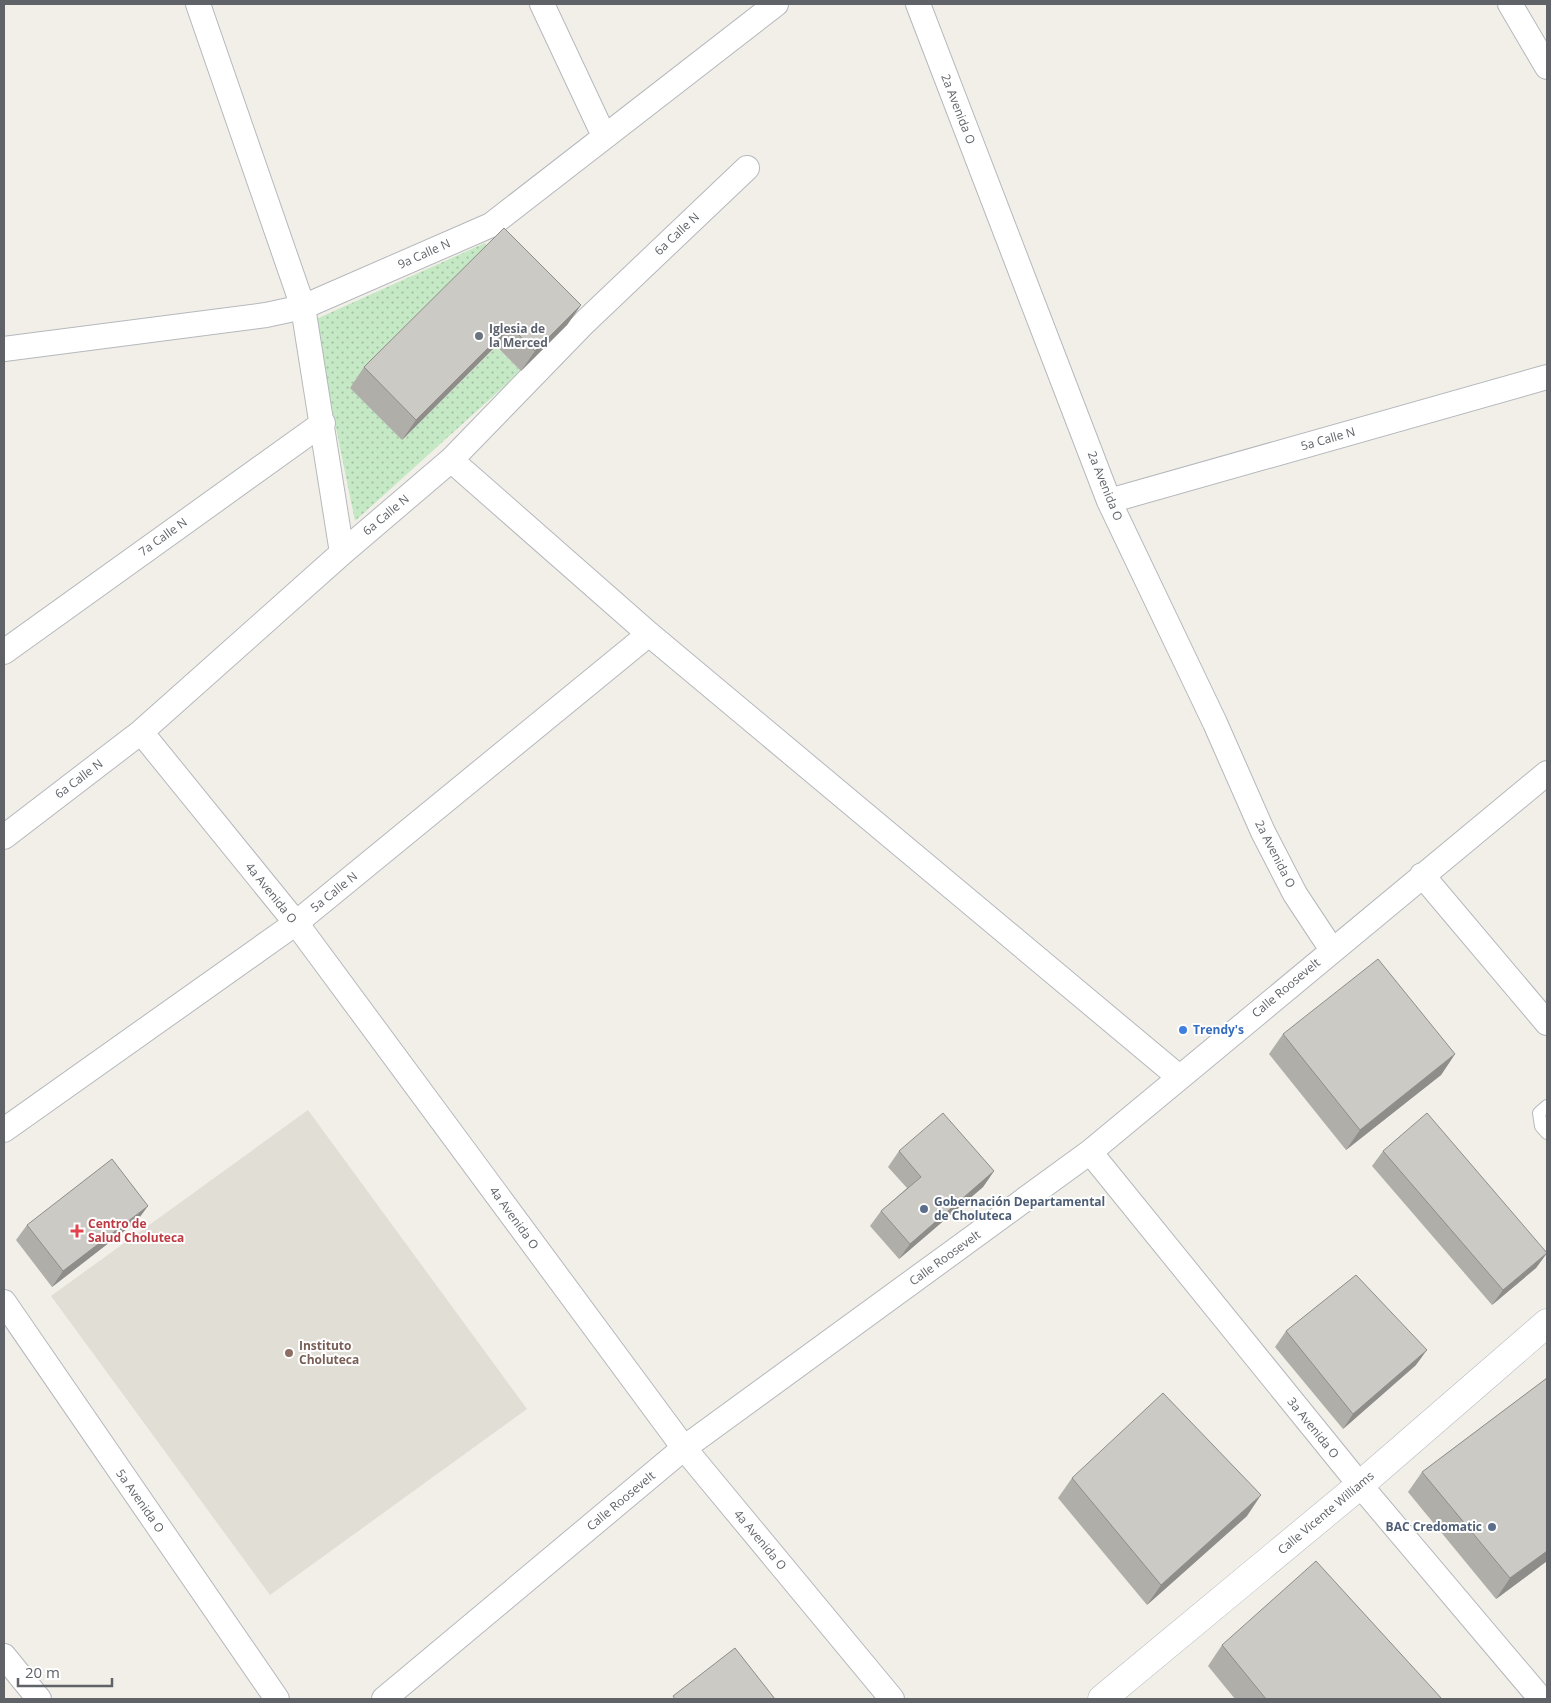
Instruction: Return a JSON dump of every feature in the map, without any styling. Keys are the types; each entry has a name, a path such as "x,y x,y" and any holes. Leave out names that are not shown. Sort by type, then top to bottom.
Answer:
{"main road":[{"name":"Calle Vicente Williams","path":"1102,1699 1360,1485 1547,1323"}],"street":[{"path":"198,4 303,307 323,423 342,553"},
{"path":"542,4 604,136"},
{"name":"9a Calle N","path":"4,349 266,315 303,307 497,232 604,136 776,4"},
{"name":"2a Avenida O","path":"918,4 1109,501 1215,723 1263,832 1295,894 1332,950"},
{"path":"1510,4 1547,67"},
{"name":"6a Calle N","path":"4,838 141,732 342,553 451,460 578,315 747,168"},
{"name":"5a Calle N","path":"1109,501 1547,377"},
{"name":"7a Calle N","path":"4,652 323,423"},
{"path":"451,460 649,634 1179,1077"},
{"name":"5a Calle N","path":"4,1130 296,923 649,634"},
{"name":"4a Avenida O","path":"141,732 296,923 684,1448 892,1699"},
{"name":"Calle Roosevelt","path":"384,1699 684,1448 1090,1152 1547,773"},
{"path":"1422,876 1547,1023"},
{"name":"3a Avenida O","path":"1090,1152 1360,1485 1541,1699"},
{"name":"5a Avenida O","path":"4,1302 277,1699"},
{"path":"4,1656 39,1699"}],"lane":[{"path":"1547,1106 1538,1113 1541,1126 1547,1133"}],"shaded area":[{"name":"Instituto Choluteca","path":"308,1110 527,1409 270,1595 51,1296"}],"green space":[{"path":"485,243 490,249 402,440 496,347 521,371 355,521 314,320"}],"building":[{"name":"Iglesia de la Merced","path":"504,228 581,305 535,351 510,326 416,420 364,367"},
{"path":"1378,959 1455,1054 1360,1130 1283,1034"},
{"name":"Gobernación Departamental de Choluteca","path":"943,1113 994,1171 910,1244 881,1211 921,1177 899,1151"},
{"path":"1427,1113 1547,1253 1503,1290 1383,1151"},
{"name":"Centro de Salud Choluteca","path":"112,1159 148,1206 63,1271 27,1225"},
{"path":"1356,1275 1427,1350 1353,1414 1286,1331"},
{"name":"BAC Credomatic","path":"1547,1378 1547,1551 1510,1578 1422,1472"},
{"path":"1163,1393 1261,1495 1161,1585 1072,1478"},
{"path":"1316,1561 1442,1699 1266,1699 1222,1645"},
{"path":"735,1648 775,1699 675,1699 673,1696"}],"place":[{"name":"Iglesia de la Merced","path":"479,336"},
{"name":"Trendy's","path":"1183,1030"},
{"name":"Gobernación Departamental de Choluteca","path":"924,1209"},
{"name":"Centro de Salud Choluteca","path":"77,1231"},
{"name":"Instituto Choluteca","path":"289,1353"},
{"name":"BAC Credomatic","path":"1492,1527"}]}
